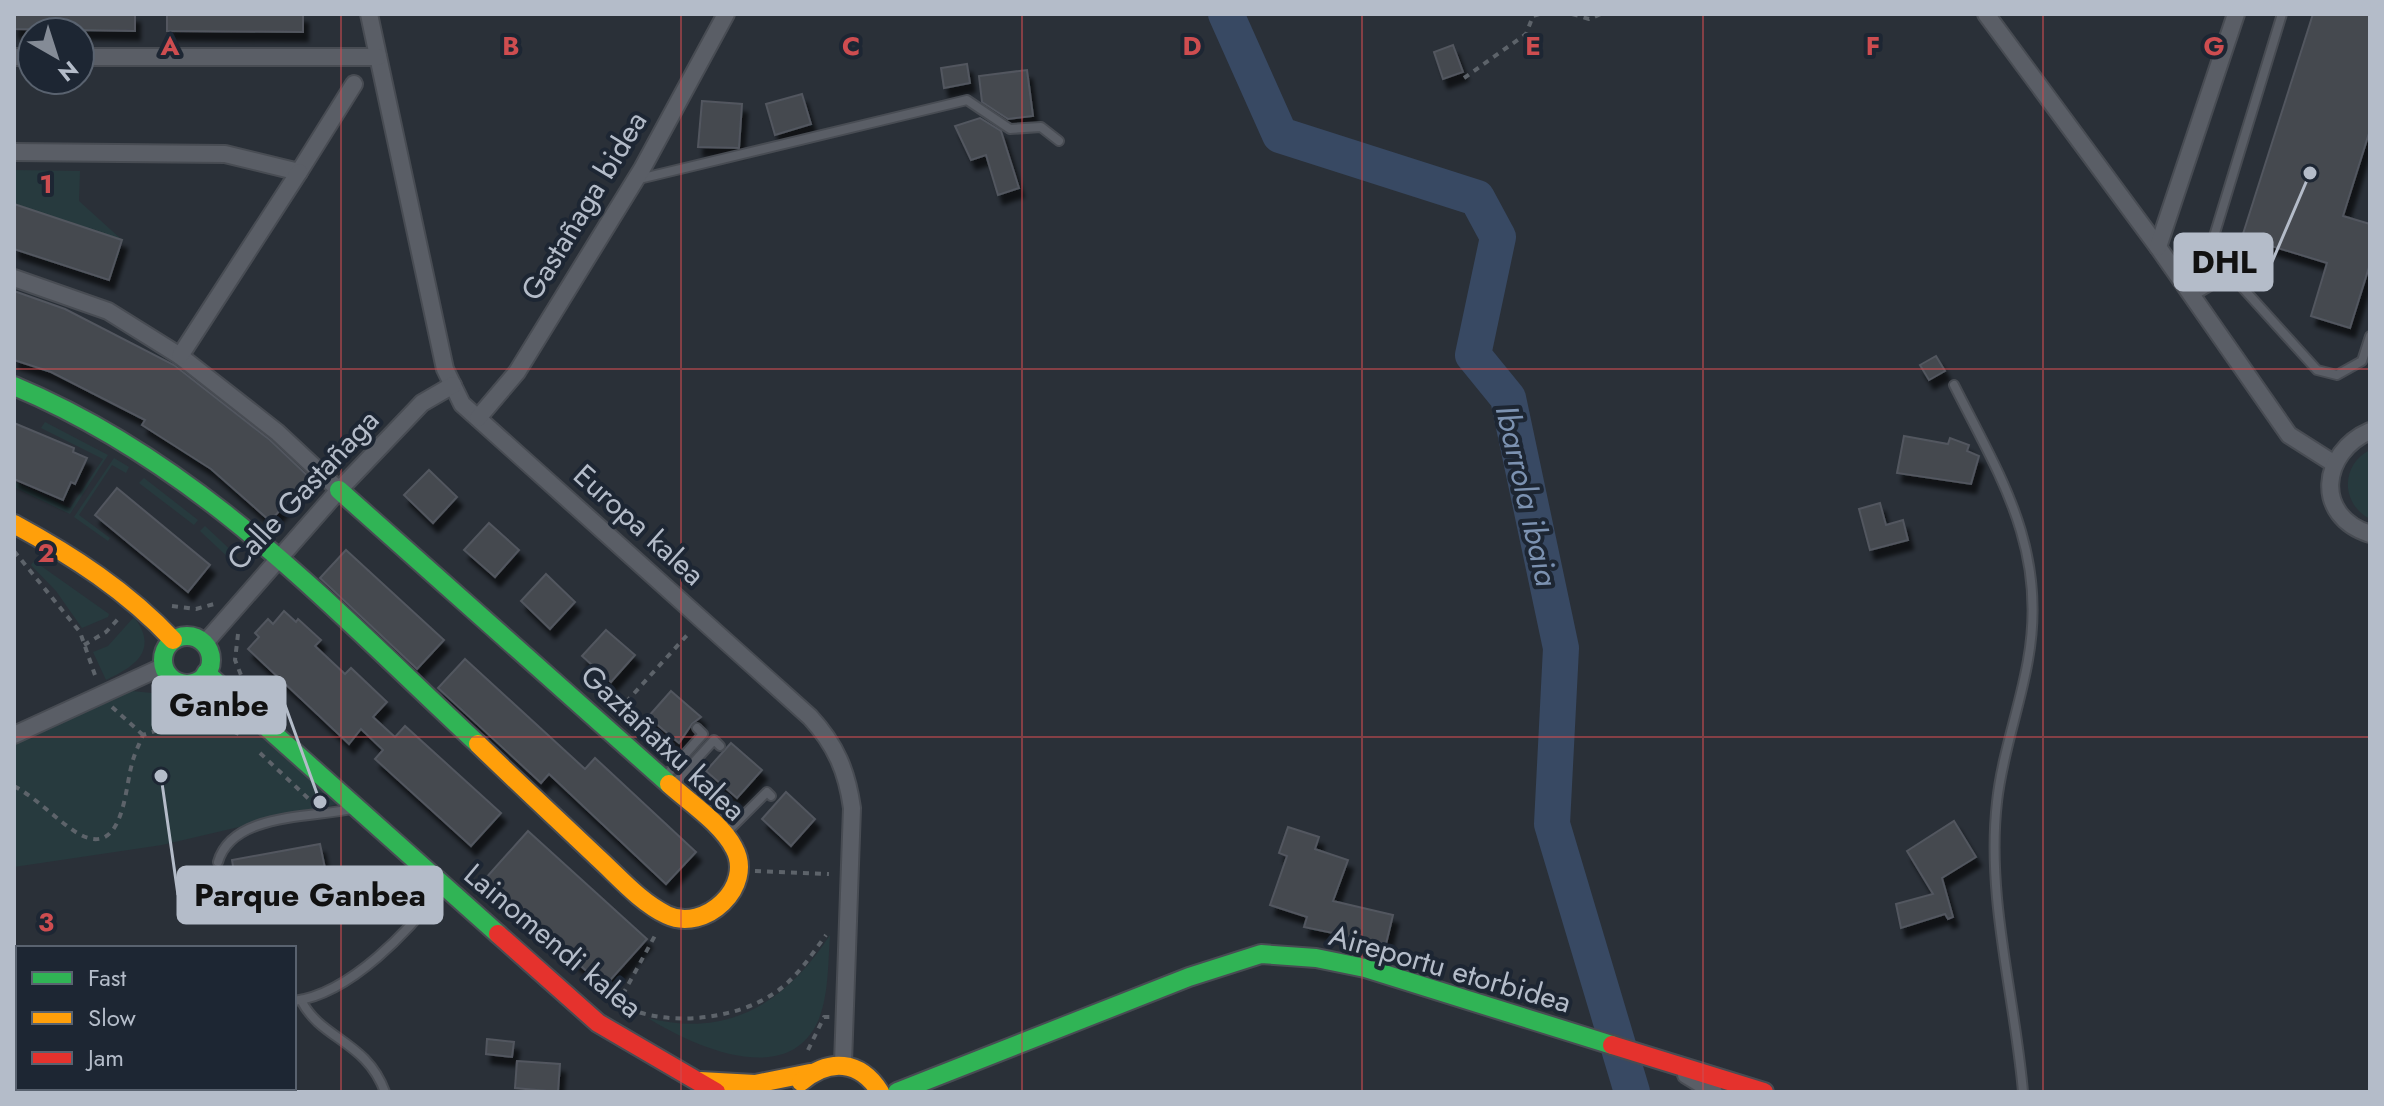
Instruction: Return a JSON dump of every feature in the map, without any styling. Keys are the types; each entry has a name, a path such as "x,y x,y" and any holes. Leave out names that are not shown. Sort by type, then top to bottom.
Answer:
{"main road":[{"path":"14,386 108,427 175,473 277,557 638,895 666,916"},
{"name":"Gaztañatxu kalea","path":"339,490 604,726 734,847 738,870 731,892 715,909 691,921 666,916"},
{"path":"14,524 56,547 132,604 173,640"},
{"path":"190,636 204,644 211,660 206,673 192,683 180,683 168,675 164,666 165,651 173,640 190,636"},
{"name":"Lainomendi kalea","path":"206,673 598,1023 716,1092"},
{"name":"Aireportu etorbidea","path":"897,1092 1189,977 1261,954 1316,958 1365,968 1764,1092"},
{"path":"843,1063 864,1071 880,1092"},
{"name":"Lainomendi kalea","path":"693,1080 736,1087 767,1085 810,1073 820,1067 843,1063"},
{"path":"795,1092 810,1073"}],"street":[{"name":"Europa kalea","path":"369,14 445,369 462,404 810,717 838,755 848,776 852,808 843,1063"},
{"name":"Gastañaga bidea","path":"478,418 517,372 634,180 726,14"},
{"path":"1986,14 2158,247 2289,435 2333,463"},
{"path":"2158,247 2236,14"},
{"path":"96,57 378,57"},
{"path":"180,356 354,84"},
{"path":"14,152 225,154 299,172"},
{"name":"Gaztañatxu kalea","path":"14,278 108,311 180,356 277,432 339,490"},
{"name":"Calle Gastañaga","path":"204,644 277,557 422,403 453,385"},
{"path":"2369,537 2351,525 2332,497 2330,480 2333,463 2342,449 2370,431"},
{"path":"14,735 164,666"},
{"path":"1661,1060 1714,1092"}],"lane":[{"path":"2282,14 2211,246 2213,255 2317,370 2337,375 2362,361 2370,336"},
{"path":"634,180 967,100 1010,129 1041,127 1059,141"},
{"path":"2193,296 2229,275"},
{"path":"1954,385 2017,510 2032,569 2029,657 1997,802 1996,887 2023,1092"},
{"path":"667,783 703,734 697,728"},
{"path":"667,783 714,740 720,746"},
{"path":"723,835 767,792 771,796"},
{"path":"218,862 221,849 233,835 258,825 357,808"},
{"path":"385,1092 378,1073 362,1053 310,1018 297,1000 338,983 382,953 408,932 444,886"}],"path":[{"path":"1464,78 1526,34 1533,16 1540,14"},
{"path":"1572,14 1589,19 1601,14"},
{"path":"14,551 80,632 109,704 143,735"},
{"path":"84,645 106,632 132,604"},
{"path":"604,726 689,633"},
{"path":"143,735 191,722 215,723 241,735 326,815"},
{"path":"14,786 81,835 102,836 111,831 125,810 131,765 143,735"},
{"path":"738,870 829,874"},
{"path":"598,1023 618,1003 666,916"},
{"path":"618,1003 633,1013 683,1018 705,1017 755,1003 794,977 826,935"}],"green space":[{"path":"14,170 80,171 79,201 122,240 109,280 14,249"},
{"path":"45,422 108,455 70,514 14,487 15,482 70,508 103,459 41,428"},
{"path":"2370,450 2370,519 2354,504 2348,484 2353,465"},
{"path":"114,458 129,467 126,473 112,465 79,515 110,538 108,541 74,517"},
{"path":"144,478 198,520 194,525 139,483"},
{"path":"205,526 237,556 232,561 200,531"},
{"path":"34,561 109,614 108,617 82,628 56,591 31,565"},
{"path":"134,617 144,639 141,656 127,669 106,680 93,652 108,646"},
{"path":"132,691 152,693 181,706 234,716 252,726 338,804 162,845 14,867 14,745"},
{"path":"830,935 822,1011 804,1042 784,1053 762,1057 738,1056 688,1040 648,1018 705,1023 754,1009 795,979"}],"building":[{"path":"14,14 135,14 135,31 96,30 96,16 16,16 14,29"},
{"path":"167,14 303,14 303,32 167,31"},
{"path":"2313,14 2370,14 2370,130 2343,216 2370,224 2370,264 2350,328 2311,316 2327,263 2242,237"},
{"path":"1453,45 1463,72 1443,79 1434,52"},
{"path":"967,64 970,83 944,88 941,68"},
{"path":"1027,70 1033,116 1008,119 982,102 979,76"},
{"path":"802,94 811,124 775,135 766,104"},
{"path":"702,101 742,104 739,148 698,147"},
{"path":"980,118 1001,131 1019,188 998,195 986,155 971,160 955,126"},
{"path":"14,204 122,240 109,280 14,249"},
{"path":"14,291 65,309 174,365 270,440 310,478 270,521 211,469 142,425 145,420 51,372 14,360"},
{"path":"1936,356 1945,371 1929,380 1920,365"},
{"path":"14,423 74,448 73,452 87,458 75,484 71,482 63,500 14,479"},
{"path":"1904,436 1948,444 1950,438 1969,445 1967,451 1979,456 1971,484 1897,473"},
{"path":"429,470 457,497 433,523 404,495"},
{"path":"117,488 210,565 188,592 95,515"},
{"path":"1880,503 1886,525 1903,520 1908,540 1870,550 1859,509"},
{"path":"489,523 519,550 495,577 464,550"},
{"path":"346,550 444,640 417,669 320,578"},
{"path":"546,574 575,602 550,629 521,601"},
{"path":"284,611 321,640 315,646 345,674 351,668 387,702 373,717 395,737 405,726 501,813 471,846 375,759 383,750 361,729 349,744 248,649 259,637 255,633 268,619 273,624"},
{"path":"606,630 635,655 611,682 582,656"},
{"path":"465,659 585,769 595,758 696,852 666,884 549,774 541,783 438,688"},
{"path":"671,691 701,717 679,743 648,717"},
{"path":"731,743 762,770 737,798 706,771"},
{"path":"786,792 815,819 791,846 762,819"},
{"path":"1954,821 1976,857 1942,878 1953,917 1948,919 1945,914 1901,928 1896,904 1933,894 1907,851"},
{"path":"1288,827 1319,837 1315,849 1348,860 1333,901 1393,915 1386,944 1304,927 1307,917 1270,905 1287,856 1279,853"},
{"path":"528,831 647,939 604,987 485,879"},
{"path":"320,844 327,878 237,890 232,860"},
{"path":"487,1039 514,1042 512,1057 486,1054"},
{"path":"517,1061 560,1064 558,1092 515,1088"}],"waterway":[{"name":"Ibarrola ibaia","path":"1226,14 1280,135 1477,198 1498,237 1473,355 1508,398 1561,648 1552,824 1632,1092"}],"traffic: fast":[{"path":"14,386 82,418 145,456 204,498 316,592 478,744"},
{"path":"339,490 669,784"},
{"path":"187,636 204,643 211,660 204,677 187,684 170,677 163,660 170,643 187,636"},
{"path":"206,673 498,934"},
{"path":"897,1092 1189,977 1261,954 1316,958 1365,968 1612,1045"}],"traffic: slow":[{"path":"14,524 98,576 137,606 173,640"},
{"path":"478,744 639,896 667,915 682,919 696,917 710,912 732,891 738,877 739,863 734,848 721,830 669,784"},
{"path":"801,1082 822,1069 844,1066 863,1074 880,1092"},
{"path":"700,1081 755,1084 810,1073"}],"traffic: jam":[{"path":"498,934 598,1023 716,1092"},
{"path":"1612,1045 1764,1092"}],"place":[{"name":"DHL","path":"2310,173"},
{"name":"Parque Ganbea","path":"161,776"},
{"name":"Ganbe","path":"320,802"}]}
